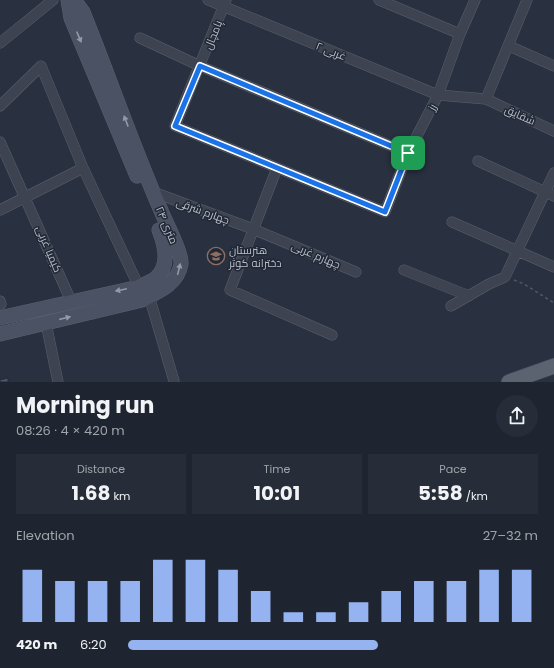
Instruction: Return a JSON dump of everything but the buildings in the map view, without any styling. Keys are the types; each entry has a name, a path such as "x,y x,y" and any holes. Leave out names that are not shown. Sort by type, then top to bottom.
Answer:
{"main road":[{"path":"509,382 554,366"}],"street":[{"path":"0,43 53,0"},
{"name":"۲۴ متری","path":"0,334 160,292 177,278 181,263 177,248 153,192 129,144 71,18 68,0"},
{"name":"۲۴ متری","path":"0,318 139,286 157,278 164,264 166,246 83,12 74,0"},
{"name":"۲ غربی","path":"208,0 225,4 438,95 486,99"},
{"path":"378,0 460,34"},
{"name":"رز","path":"385,212 408,153 438,95 460,34 475,0"},
{"path":"486,99 527,0"},
{"name":"پامچال","path":"225,4 175,126 385,212"},
{"path":"140,38 200,66 408,153"},
{"path":"509,46 554,66"},
{"path":"0,106 40,66 83,168 139,286"},
{"name":"شقایق","path":"486,99 554,131"},
{"name":"کیمیا غربی","path":"0,142 26,197 71,301"},
{"path":"478,161 550,194"},
{"path":"0,210 83,168"},
{"path":"276,168 230,290 332,334"},
{"path":"451,306 505,277 518,250 550,194 554,173"},
{"name":"چهارم شرقی","path":"153,192 253,229"},
{"path":"452,222 554,267"},
{"name":"چهارم غربی","path":"253,229 356,272"},
{"path":"404,270 469,296"},
{"path":"149,296 174,381"},
{"path":"46,323 58,382"}],"path":[{"path":"505,277 524,284 554,303"}],"place":[{"name":"هنرستان دخترانه کوثر","path":"216,256"}],"route":[{"path":"200,66 408,153 385,212 175,126 200,66"}]}
